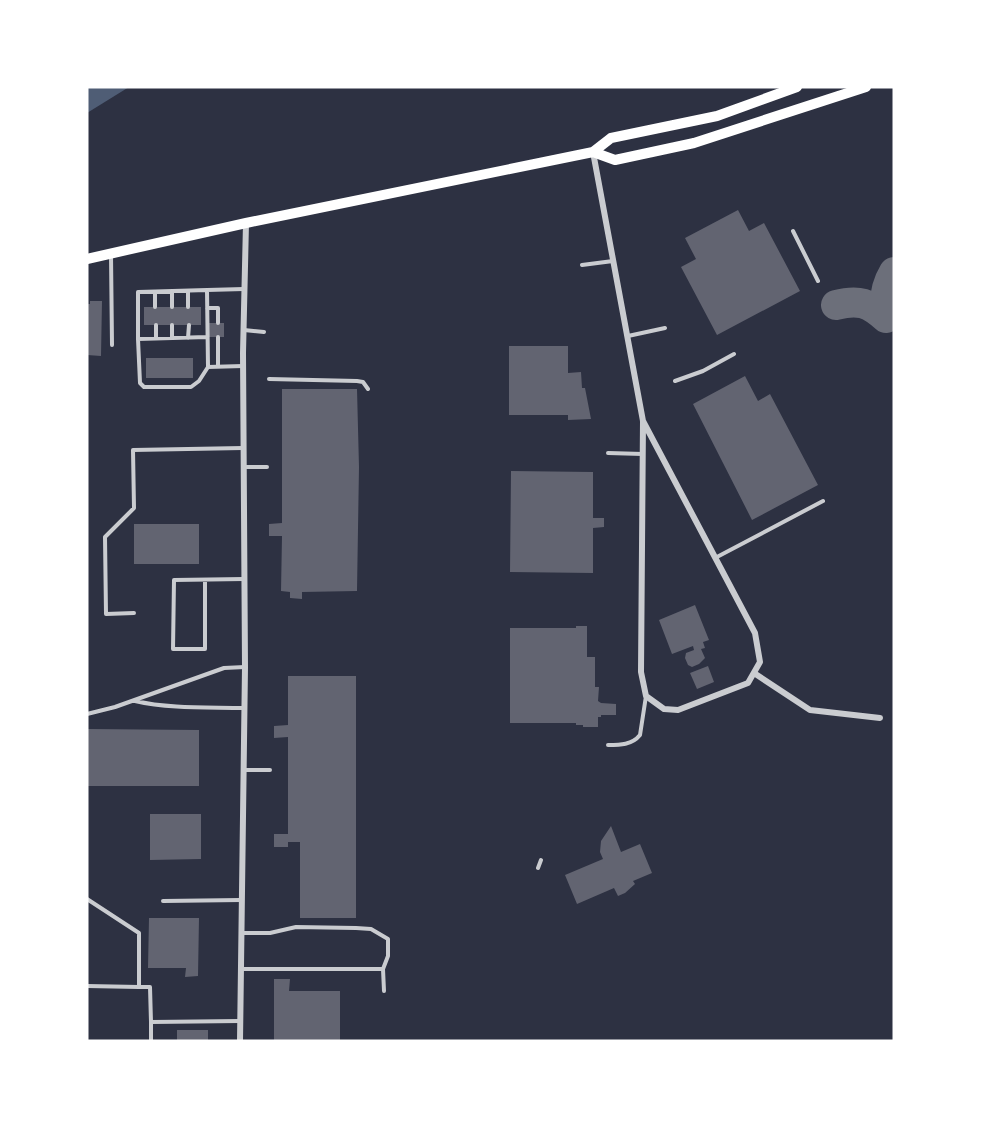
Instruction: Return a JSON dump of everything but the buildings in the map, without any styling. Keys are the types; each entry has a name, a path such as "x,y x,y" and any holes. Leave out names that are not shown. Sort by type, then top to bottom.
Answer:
{"main road":[{"path":"87,259 593,152 610,138 717,116 797,87"},
{"path":"593,152 615,160 694,143 866,87"}],"street":[{"path":"593,152 643,421 641,672 645,696 664,708 678,710 748,683 760,662 755,633 643,421"},
{"path":"240,1041 245,668 243,366 246,224"},
{"path":"754,673 810,710 880,718"}],"lane":[{"path":"793,231 818,281"},
{"path":"111,254 112,345"},
{"path":"582,265 612,261"},
{"path":"207,290 208,367 199,381 191,387 144,387 140,383 138,292 156,292 172,291 188,291 207,290 244,289"},
{"path":"172,291 172,307"},
{"path":"188,291 189,307"},
{"path":"155,307 156,292"},
{"path":"207,308 218,308 218,323"},
{"path":"156,325 156,338"},
{"path":"172,325 172,338"},
{"path":"188,338 189,325"},
{"path":"627,336 665,328"},
{"path":"244,330 264,332"},
{"path":"138,339 207,337"},
{"path":"218,337 218,367"},
{"path":"675,381 704,371 734,354"},
{"path":"208,367 243,366"},
{"path":"269,379 357,381 363,382 368,389"},
{"path":"134,613 106,614 105,548 105,537 134,508 133,450 244,448"},
{"path":"608,453 643,454"},
{"path":"244,468 267,467"},
{"path":"715,558 823,501"},
{"path":"205,580 205,649 173,649 174,580 244,579"},
{"path":"87,714 133,701 224,668 245,668"},
{"path":"608,745 629,743 640,735 645,696"},
{"path":"133,701 184,707 244,708"},
{"path":"244,770 270,770"},
{"path":"538,868 541,860"},
{"path":"87,899 140,933 140,987"},
{"path":"163,901 242,900"},
{"path":"242,933 270,933 296,927 371,929 388,939 388,956 382,969 384,990"},
{"path":"241,969 382,969"},
{"path":"87,986 150,987 152,1041"},
{"path":"152,1022 241,1021"}],"water":[{"path":"87,87 129,87 87,113"}],"taxiway":[{"path":"836,305 851,302 863,304 886,318 885,294 894,272"}]}
